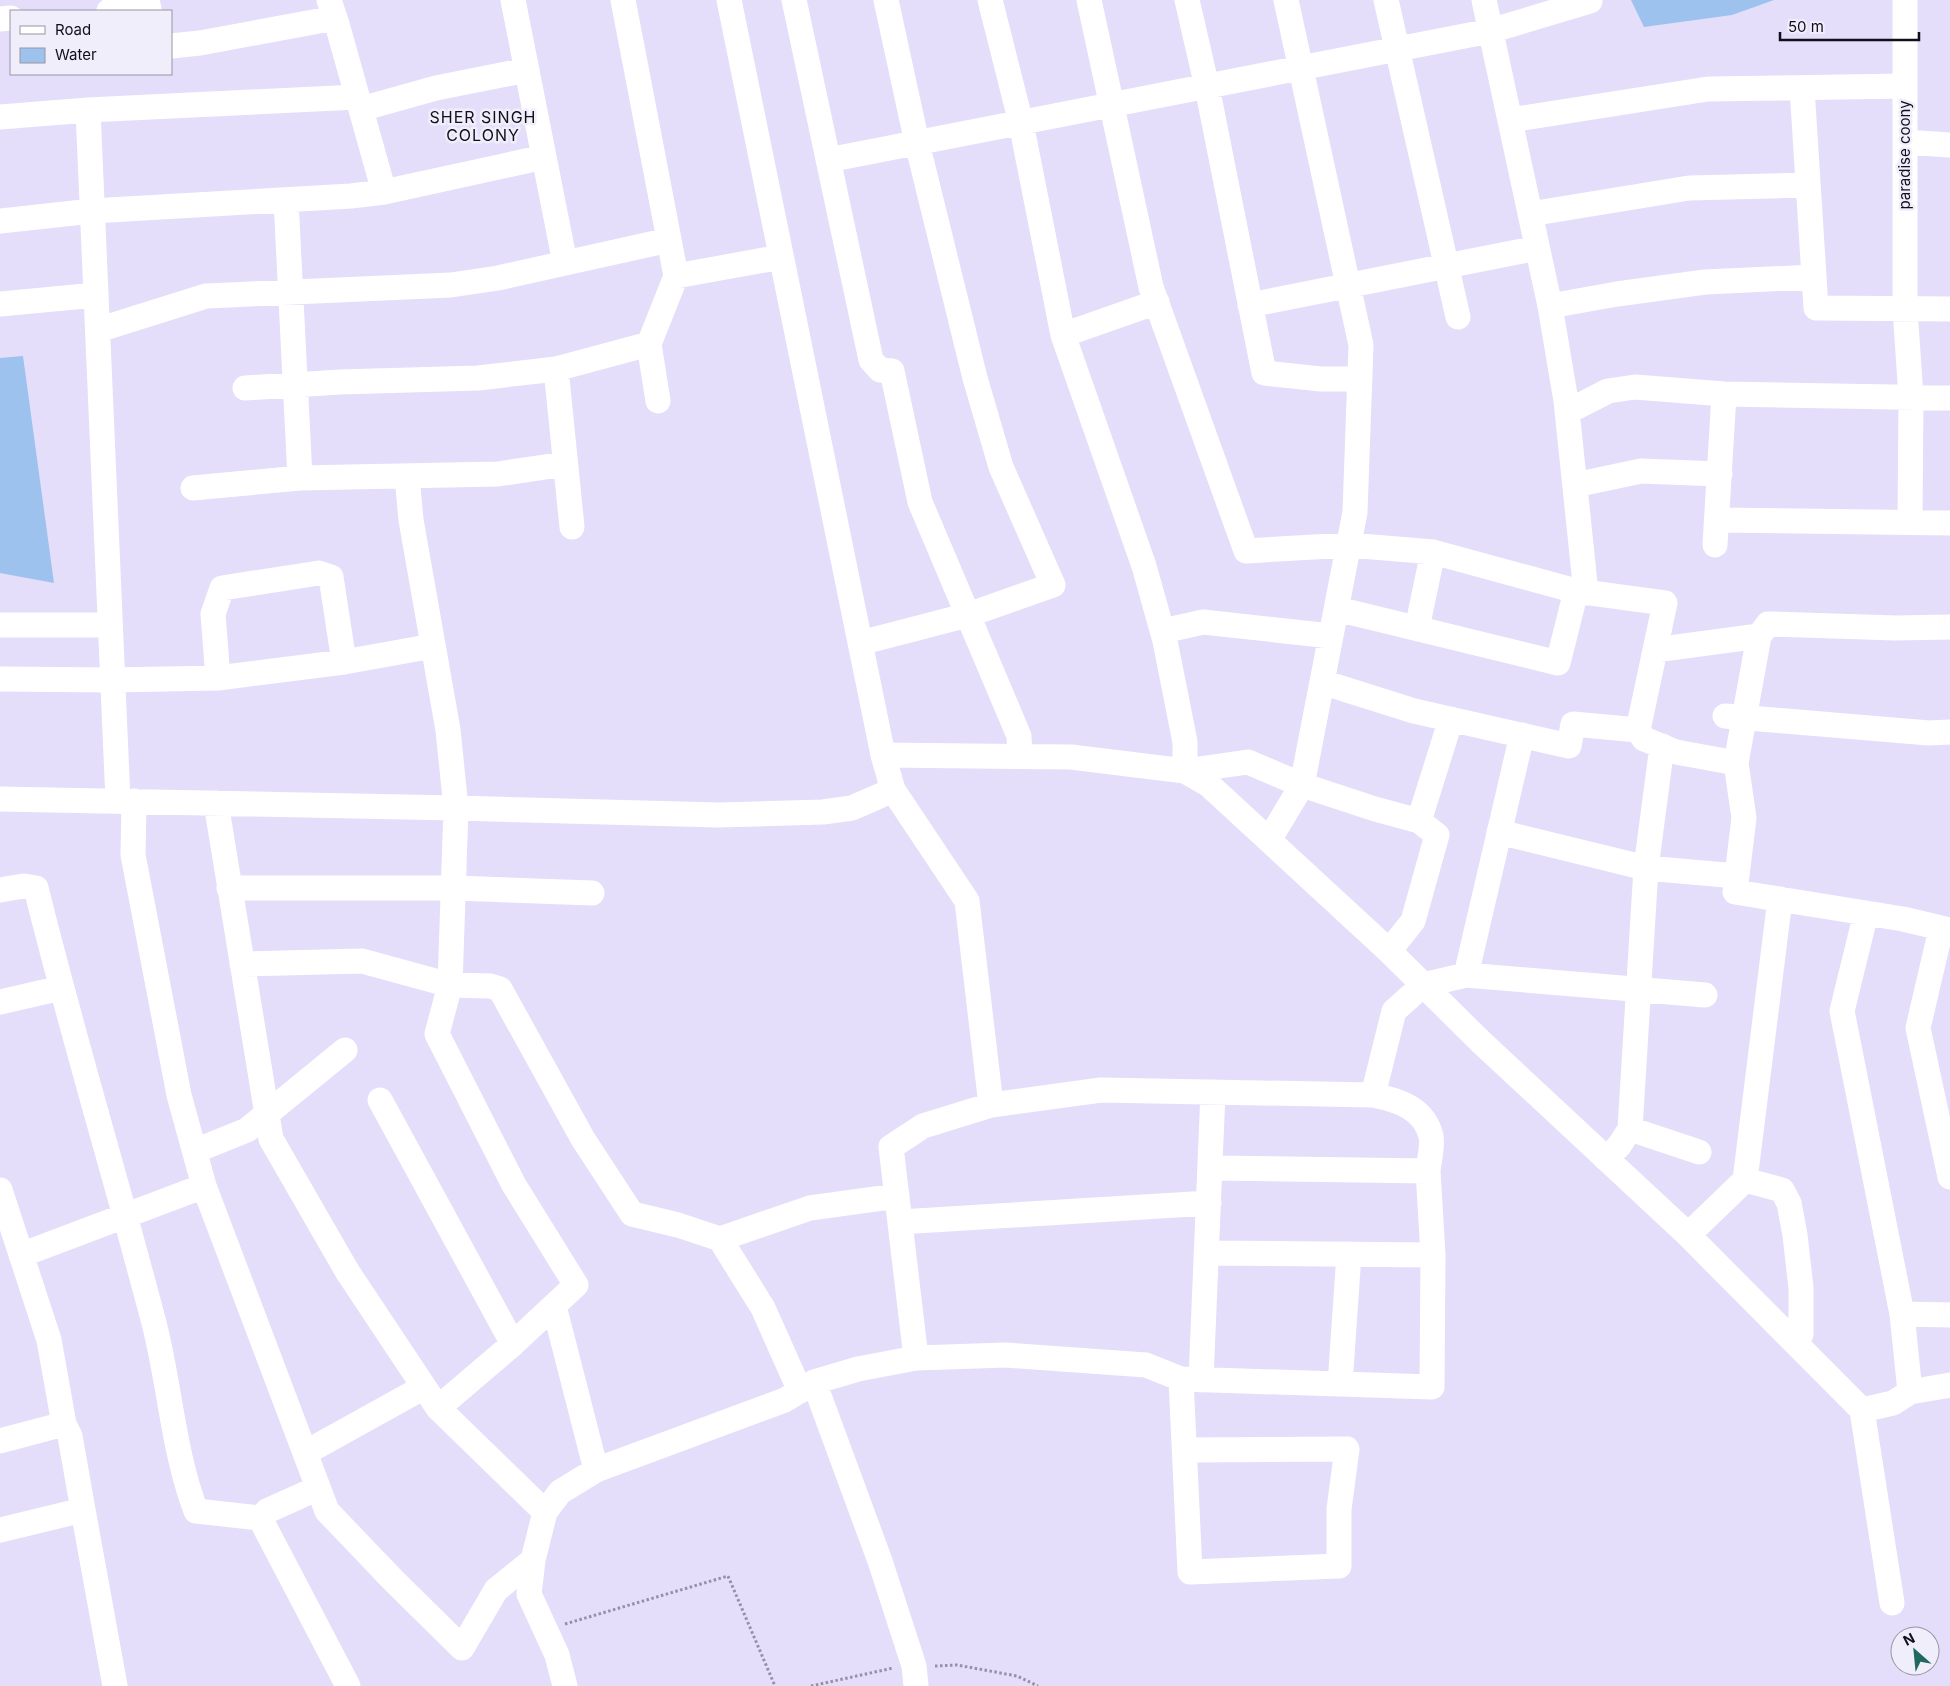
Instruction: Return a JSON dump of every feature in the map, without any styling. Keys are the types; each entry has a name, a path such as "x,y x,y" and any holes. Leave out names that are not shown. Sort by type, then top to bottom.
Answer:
{"street":[{"path":"122,10 149,8 147,0"},
{"path":"513,0 565,263"},
{"path":"623,0 676,276 649,344 658,401"},
{"path":"730,0 883,755 893,790 967,901 991,1105"},
{"path":"794,0 871,360 880,370 892,371 920,502 1019,736 1020,756"},
{"path":"860,643 968,615 1053,585 1001,467 975,378 917,143 886,0"},
{"path":"990,0 1020,123 1063,335 1144,566 1162,631 1185,742 1185,771"},
{"path":"1089,0 1151,287 1246,551 1349,545 1433,552 1581,592 1665,603 1638,730 1644,739 1676,752 1736,763"},
{"path":"1187,0 1207,87 1264,374 1321,379 1360,379"},
{"path":"1269,840 1302,785 1349,545 1355,512 1361,345 1286,0"},
{"path":"1386,0 1458,317"},
{"path":"1336,608 1558,663 1581,592 1575,485 1567,412 1550,306 1484,0"},
{"name":"paradise coony","path":"1905,0 1906,309 1911,397 1910,522"},
{"path":"828,160 1490,30 1590,1"},
{"path":"172,46 200,43 332,9 384,192"},
{"path":"0,117 88,110 359,104 527,70"},
{"path":"1510,120 1708,89 1905,86"},
{"path":"1802,88 1816,308 1950,309"},
{"path":"88,110 113,680 126,801 132,855 179,1095 204,1186 327,1511 392,1580 462,1648 496,1590 533,1560"},
{"path":"1905,142 1950,145"},
{"path":"0,221 92,211 286,200 384,192 544,156"},
{"path":"1530,214 1689,188 1808,185"},
{"path":"286,200 300,478"},
{"path":"98,330 206,296 451,286 498,278 669,240"},
{"path":"1250,305 1537,248"},
{"path":"676,276 781,257"},
{"path":"1550,306 1616,294 1705,282 1814,277"},
{"path":"0,304 96,295"},
{"path":"1063,335 1157,302"},
{"path":"245,388 296,384 478,378 556,368 649,344"},
{"path":"556,368 572,527"},
{"path":"1567,412 1608,391 1634,387 1724,394 1950,398"},
{"path":"1715,545 1724,394"},
{"path":"193,488 300,478 498,474 565,464"},
{"path":"1575,485 1641,471 1720,474"},
{"path":"406,476 411,520 448,730 456,808 450,985 437,1034 514,1185 576,1285 513,1344 438,1408"},
{"path":"1717,520 1950,523"},
{"path":"1417,628 1433,552"},
{"path":"218,678 213,614 222,588 319,573 331,577 344,662"},
{"path":"1162,631 1204,622 1331,636"},
{"path":"1950,627 1896,628 1768,624 1759,636 1735,717 1736,763 1744,818 1735,892 1903,919 1946,930 1918,1028 1940,1086 1950,1176"},
{"path":"0,625 110,625"},
{"path":"1655,650 1759,636"},
{"path":"0,679 113,680 218,678 344,662 433,646"},
{"path":"1322,682 1414,711 1569,746 1573,724 1638,730"},
{"path":"1735,717 1950,732"},
{"path":"1419,821 1451,719"},
{"path":"1466,975 1522,735"},
{"path":"1606,1159 1619,1146 1630,1129 1646,868 1662,746"},
{"path":"883,755 1071,757 1185,771 1248,762 1302,785 1419,821 1437,835 1413,921 1389,951"},
{"path":"1185,771 1209,785 1389,951 1481,1042 1688,1235 1862,1410 1892,1603"},
{"path":"0,799 719,815 823,812 852,808 893,790"},
{"path":"216,803 271,1139 347,1271 438,1408 545,1512"},
{"path":"1499,832 1646,868 1737,876"},
{"path":"0,890 24,886 36,888 61,988 157,1335 186,1486 196,1511 260,1518"},
{"path":"229,888 453,888 592,893"},
{"path":"1688,1235 1745,1180 1780,899"},
{"path":"1866,913 1842,1011 1902,1314 1910,1392"},
{"path":"242,964 362,961 450,985 490,986 500,989 583,1139 632,1214 678,1225 720,1239 810,1208 897,1196"},
{"path":"1373,1095 1394,1011 1423,984 1466,975 1705,994"},
{"path":"0,1002 61,988"},
{"path":"195,1151 247,1130 345,1050"},
{"path":"565,1686 557,1655 529,1594 533,1560 545,1512 560,1492 596,1470 785,1400 807,1386 858,1369 916,1358 1006,1356 1146,1365 1191,1379 1432,1388 1433,1255 1428,1171 1432,1137 1421,1115 1399,1100 1373,1095 1101,1090 991,1105 923,1126 891,1147 916,1358"},
{"path":"1184,1450 1347,1449 1339,1509 1339,1566 1190,1572 1184,1450 1207,1253 1214,1092"},
{"path":"380,1100 513,1344"},
{"path":"1630,1129 1699,1152"},
{"path":"1210,1168 1428,1171"},
{"path":"1745,1180 1782,1190 1789,1203 1801,1288 1801,1334 1797,1344"},
{"path":"21,1255 204,1186"},
{"path":"0,1190 49,1340 64,1424 70,1436 115,1686"},
{"path":"900,1222 1209,1203"},
{"path":"720,1239 763,1308 807,1386 880,1561 915,1676"},
{"path":"1207,1253 1433,1255"},
{"path":"1340,1384 1350,1254"},
{"path":"554,1306 596,1470"},
{"path":"1902,1314 1950,1315"},
{"path":"1862,1410 1893,1404 1910,1392 1950,1385"},
{"path":"305,1453 424,1387"},
{"path":"0,1442 64,1424"},
{"path":"260,1518 267,1511 318,1488"},
{"path":"0,1530 83,1510"},
{"path":"260,1518 348,1686"}],"path":[{"path":"545,1630 728,1576 774,1686"},
{"path":"811,1686 884,1669 915,1676 957,1665 1018,1676 1038,1686"}],"water":[{"path":"1631,0 1774,0 1732,15 1644,27"},
{"path":"23,356 54,583 0,573 0,358"}],"district":[{"name":"SHER SINGH COLONY","path":"483,126"}]}
